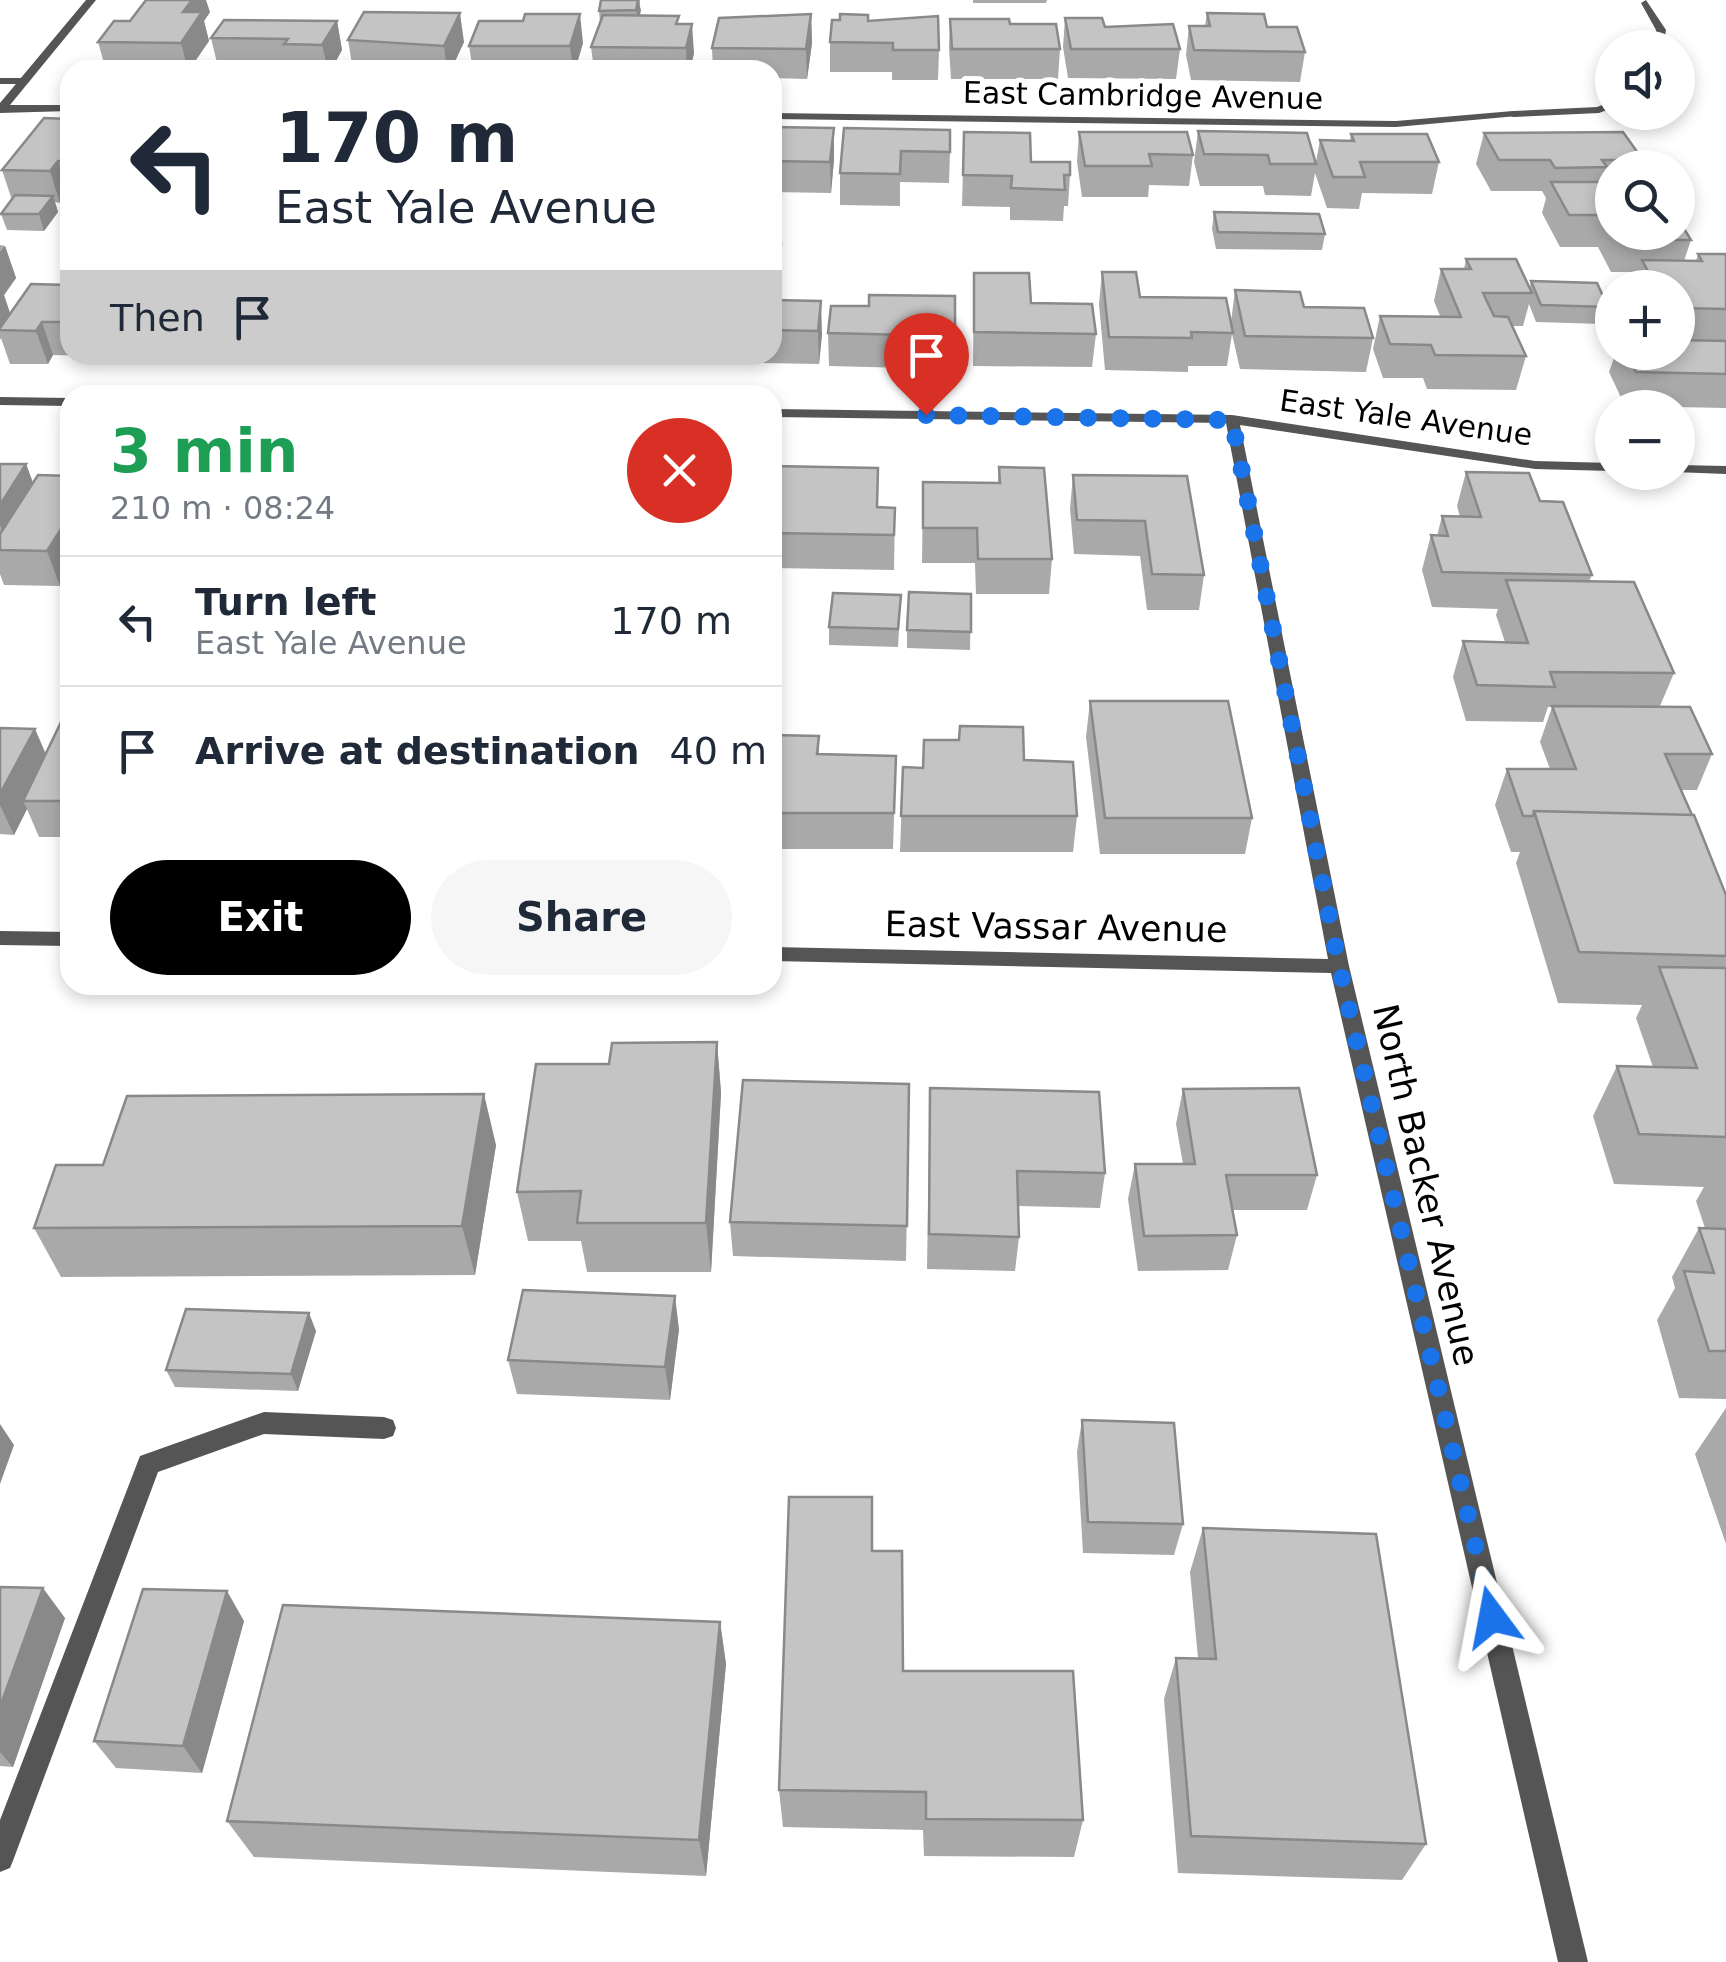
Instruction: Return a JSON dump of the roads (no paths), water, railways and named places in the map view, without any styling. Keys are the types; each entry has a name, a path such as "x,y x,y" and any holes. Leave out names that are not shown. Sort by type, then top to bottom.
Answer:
{"street":[{"path":"1,109 91,0"},
{"path":"1646,3 1661,30"},
{"path":"0,81 25,81"},
{"path":"1,109 60,108"},
{"name":"East Cambridge Avenue","path":"782,116 1396,124 1595,110"},
{"path":"0,401 60,402"},
{"name":"East Yale Avenue","path":"782,412 1232,420 1535,466 1595,467"},
{"name":"North Backer Avenue","path":"1232,420 1339,966 1573,1962"},
{"path":"1695,469 1726,470"},
{"path":"0,938 60,939"},
{"name":"East Vassar Avenue","path":"782,954 1339,966"},
{"path":"0,1858 149,1464 264,1423 384,1428"}]}
